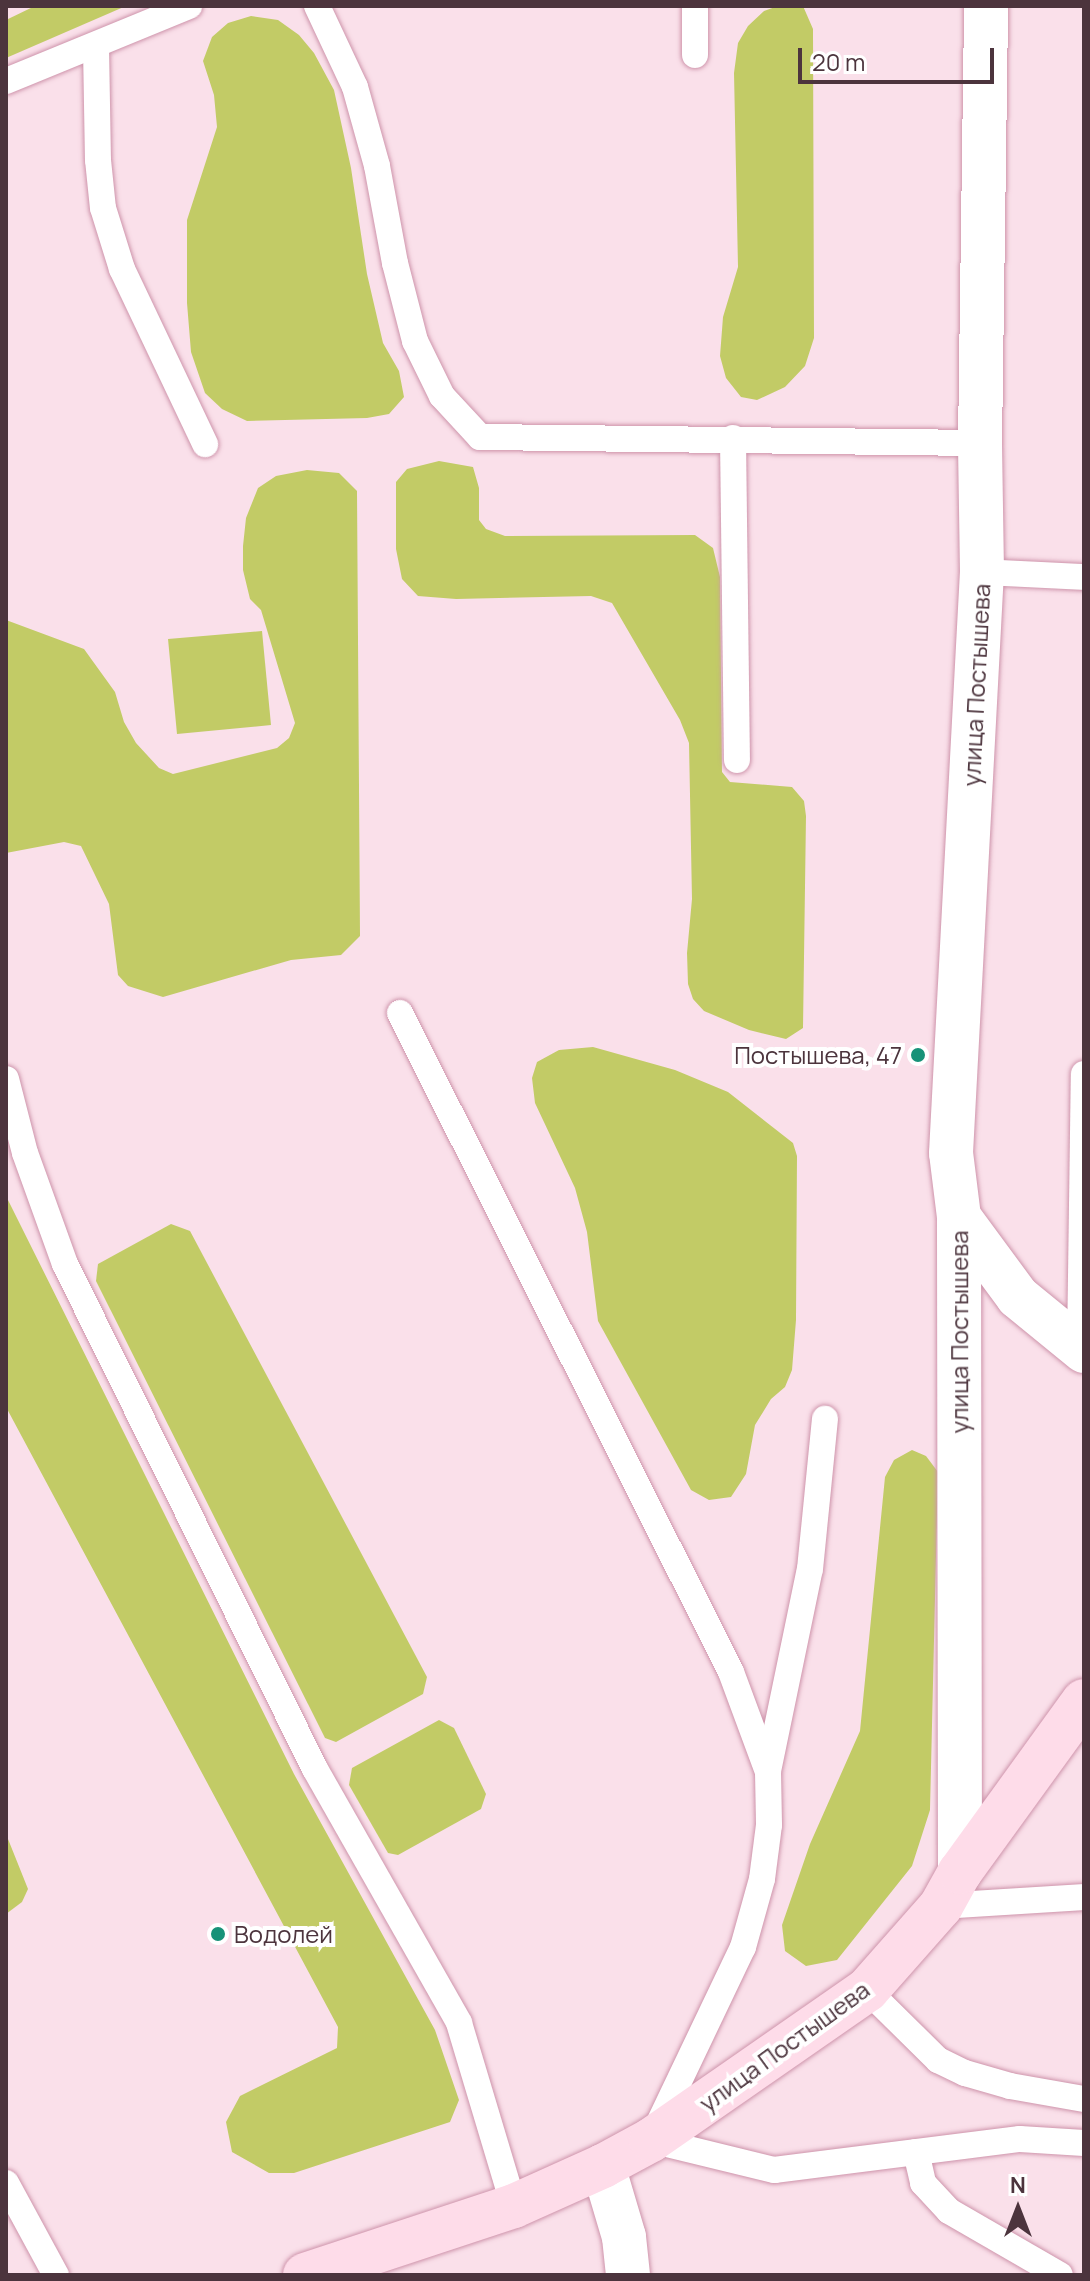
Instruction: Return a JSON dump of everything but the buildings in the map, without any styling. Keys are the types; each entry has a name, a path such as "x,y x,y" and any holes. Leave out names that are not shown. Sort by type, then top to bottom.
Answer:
{"main road":[{"name":"улица Постышева","path":"305,2275 514,2206 603,2166 651,2140 867,1990 951,1889 959,1217 951,1153 982,572 980,443 986,6"},
{"path":"959,1217 1018,1297 1082,1350"},
{"path":"951,1889 1084,1701"},
{"path":"603,2166 624,2237 628,2275"}],"lane":[{"path":"6,81 96,47 189,6"},
{"path":"317,6 355,87 377,166 395,263 415,341 442,396 480,437 980,443"},
{"path":"695,6 695,55"},
{"path":"96,47 98,160 103,208 122,269 205,444"},
{"path":"733,438 737,760"},
{"path":"982,572 1084,577"},
{"path":"400,1013 731,1672 768,1772"},
{"path":"1082,1350 1084,1074"},
{"path":"6,1079 25,1153 65,1264 315,1769 459,2023 514,2206"},
{"path":"825,1419 810,1569 768,1772 769,1825 762,1879 743,1947 651,2140 774,2170 1020,2139 1084,2143"},
{"path":"951,1889 1084,1897"},
{"path":"867,1990 938,2060 965,2073 1010,2086 1084,2099"},
{"path":"916,2152 923,2183 949,2211 1058,2274"},
{"path":"6,2183 56,2275"}],"green space":[{"path":"35,6 126,6 6,58 6,20"},
{"path":"778,6 803,6 813,29 814,338 805,366 785,387 757,400 741,397 726,378 720,356 723,317 738,267 734,73 738,43 748,26 764,11"},
{"path":"251,16 278,20 299,35 314,53 334,90 351,168 367,274 383,343 399,371 404,397 389,414 367,418 247,421 222,409 205,393 191,352 187,303 187,220 217,127 214,95 203,61 212,37 228,23"},
{"path":"439,461 473,467 479,488 479,520 486,529 505,536 695,535 713,548 720,577 722,772 730,782 792,787 804,801 803,1028 786,1039 749,1030 704,1011 693,999 688,984 687,953 692,899 689,743 680,720 612,603 591,596 456,599 418,596 402,579 396,549 396,482 407,469"},
{"path":"307,470 339,473 357,491 360,936 341,955 291,960 163,997 128,986 118,975 109,904 81,846 64,842 6,853 6,620 84,649 115,692 124,722 136,743 159,768 173,774 277,748 289,738 295,723 261,610 250,599 243,570 246,518 258,488 276,476"},
{"path":"262,631 271,725 177,734 168,639"},
{"path":"593,1047 675,1070 728,1092 793,1143 797,1156 796,1320 792,1370 785,1387 771,1399 755,1425 746,1474 731,1497 709,1500 691,1490 598,1321 587,1232 575,1188 535,1103 532,1078 537,1062 559,1050"},
{"path":"6,1196 294,1774 435,2030 459,2100 450,2122 294,2173 269,2173 232,2152 226,2122 240,2096 337,2048 338,2027 6,1407"},
{"path":"171,1224 190,1231 427,1677 423,1694 336,1742 325,1738 96,1281 98,1264"},
{"path":"912,1450 926,1456 938,1472 930,1810 912,1866 837,1960 806,1966 785,1951 782,1925 810,1844 860,1731 885,1477 894,1460"},
{"path":"439,1720 454,1728 486,1794 481,1809 398,1855 388,1853 349,1785 352,1768"},
{"path":"6,1834 28,1889 22,1902 6,1914"}],"place":[{"name":"Постышева, 47","path":"918,1055"},
{"name":"Водолей","path":"218,1934"}]}
